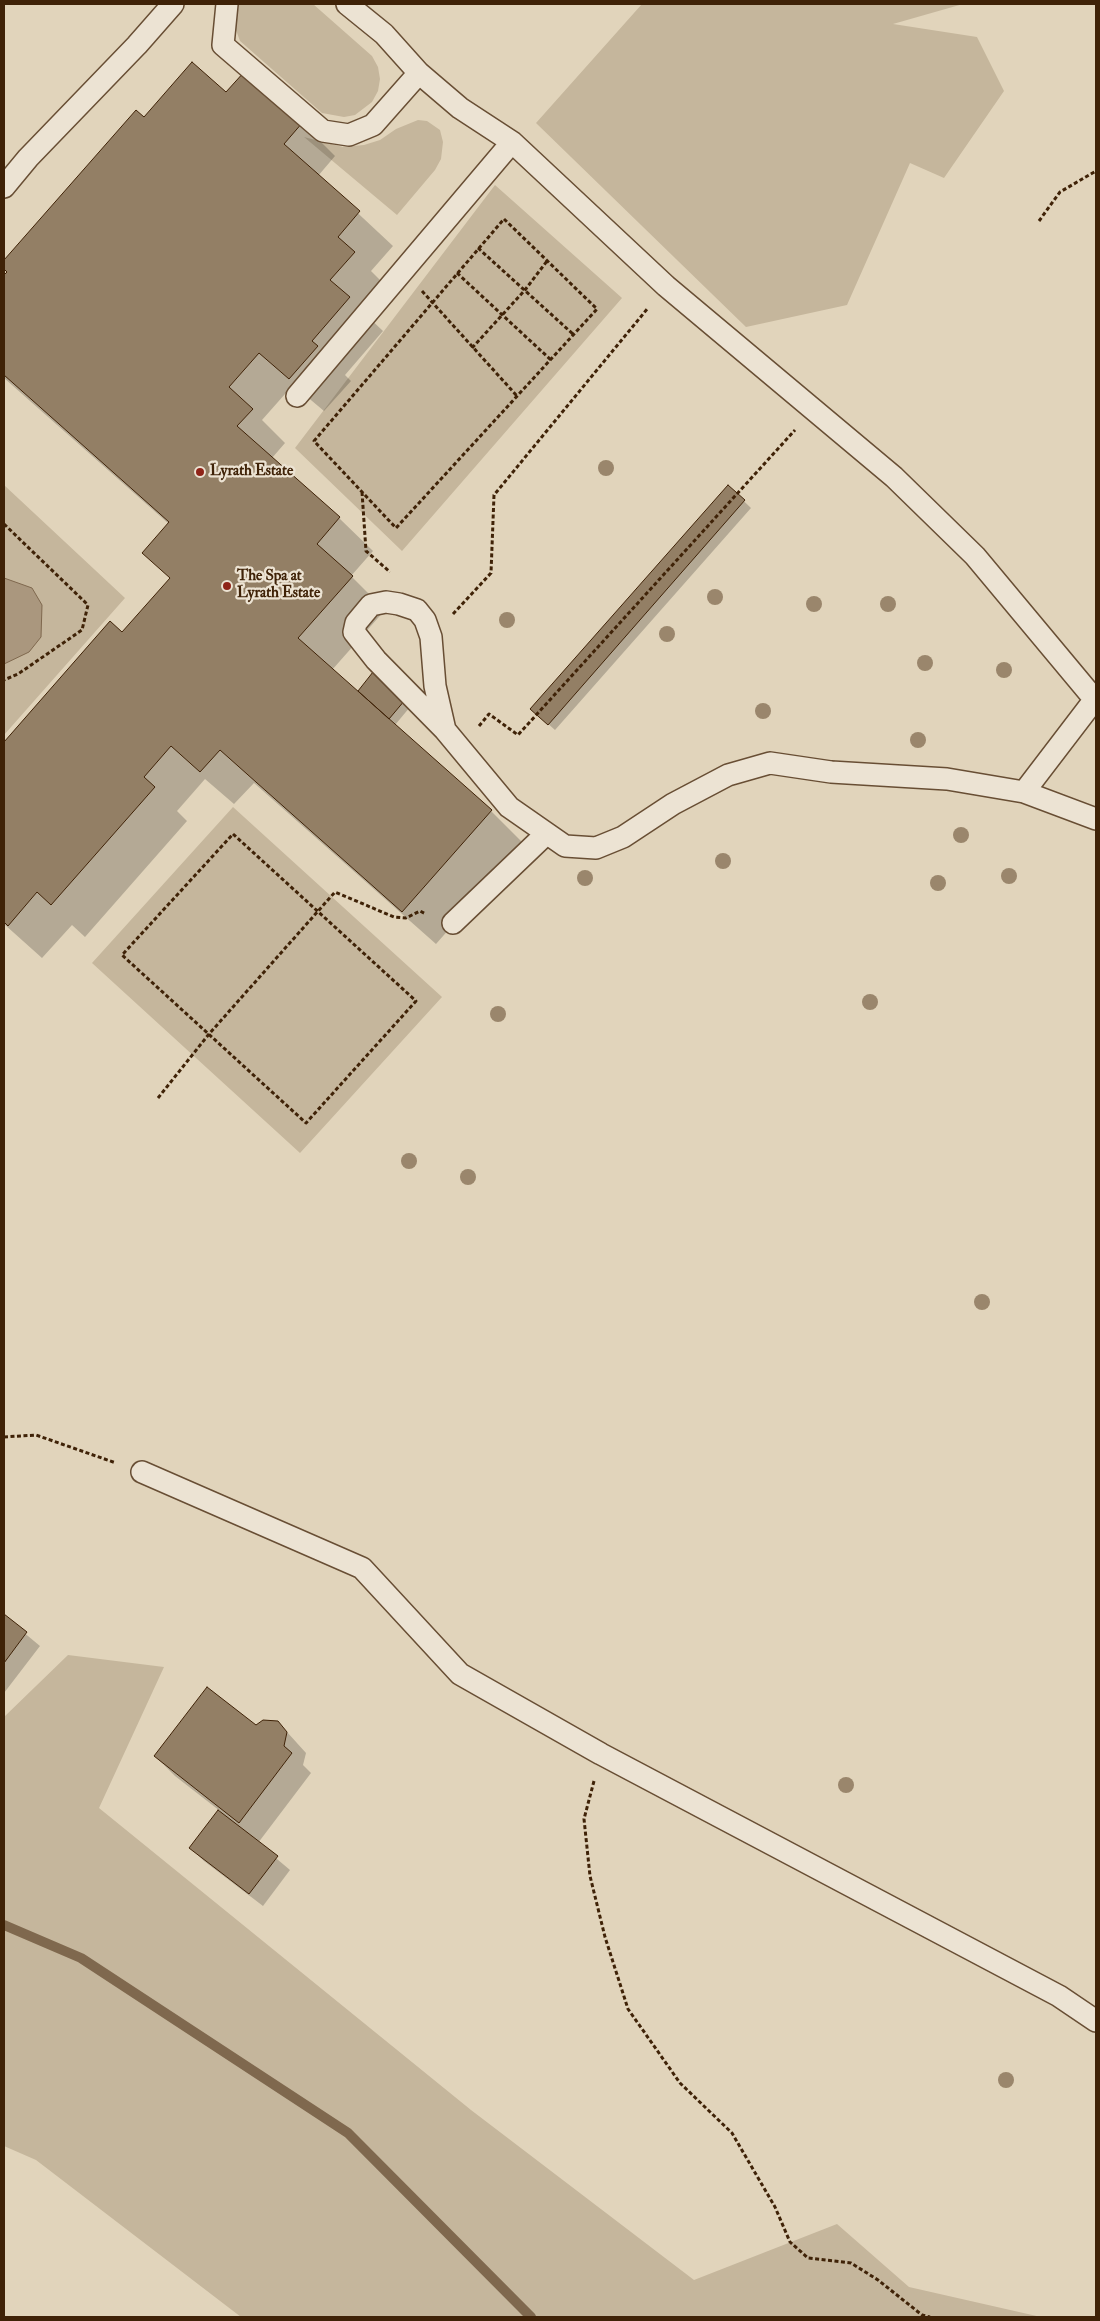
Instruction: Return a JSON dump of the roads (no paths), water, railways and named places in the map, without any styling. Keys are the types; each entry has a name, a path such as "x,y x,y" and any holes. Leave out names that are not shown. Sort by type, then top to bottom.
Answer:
{"lane":[{"path":"4,186 28,158 137,45 172,4"},
{"path":"227,4 223,45 323,131 348,135 373,125 419,73"},
{"path":"347,4 384,34 419,73 460,108 512,142 666,286 894,478 975,556 1096,700 1024,792"},
{"path":"297,396 512,142"},
{"path":"445,730 435,686 431,637 425,620 417,610 398,604 386,602 371,605 356,623 354,632 376,660 445,730 508,807 565,846 596,848 623,837 673,804 728,775 770,763 831,772 947,779 1024,792 1096,819"},
{"path":"453,923 546,834"},
{"path":"142,1472 362,1568 460,1674 601,1754 1059,1996 1096,2021"}],"waterway":[{"path":"4,1925 81,1958 348,2133 531,2317"}],"place":[{"name":"Lyrath Estate","path":"200,472"},
{"name":"The Spa at Lyrath Estate","path":"227,586"}]}
